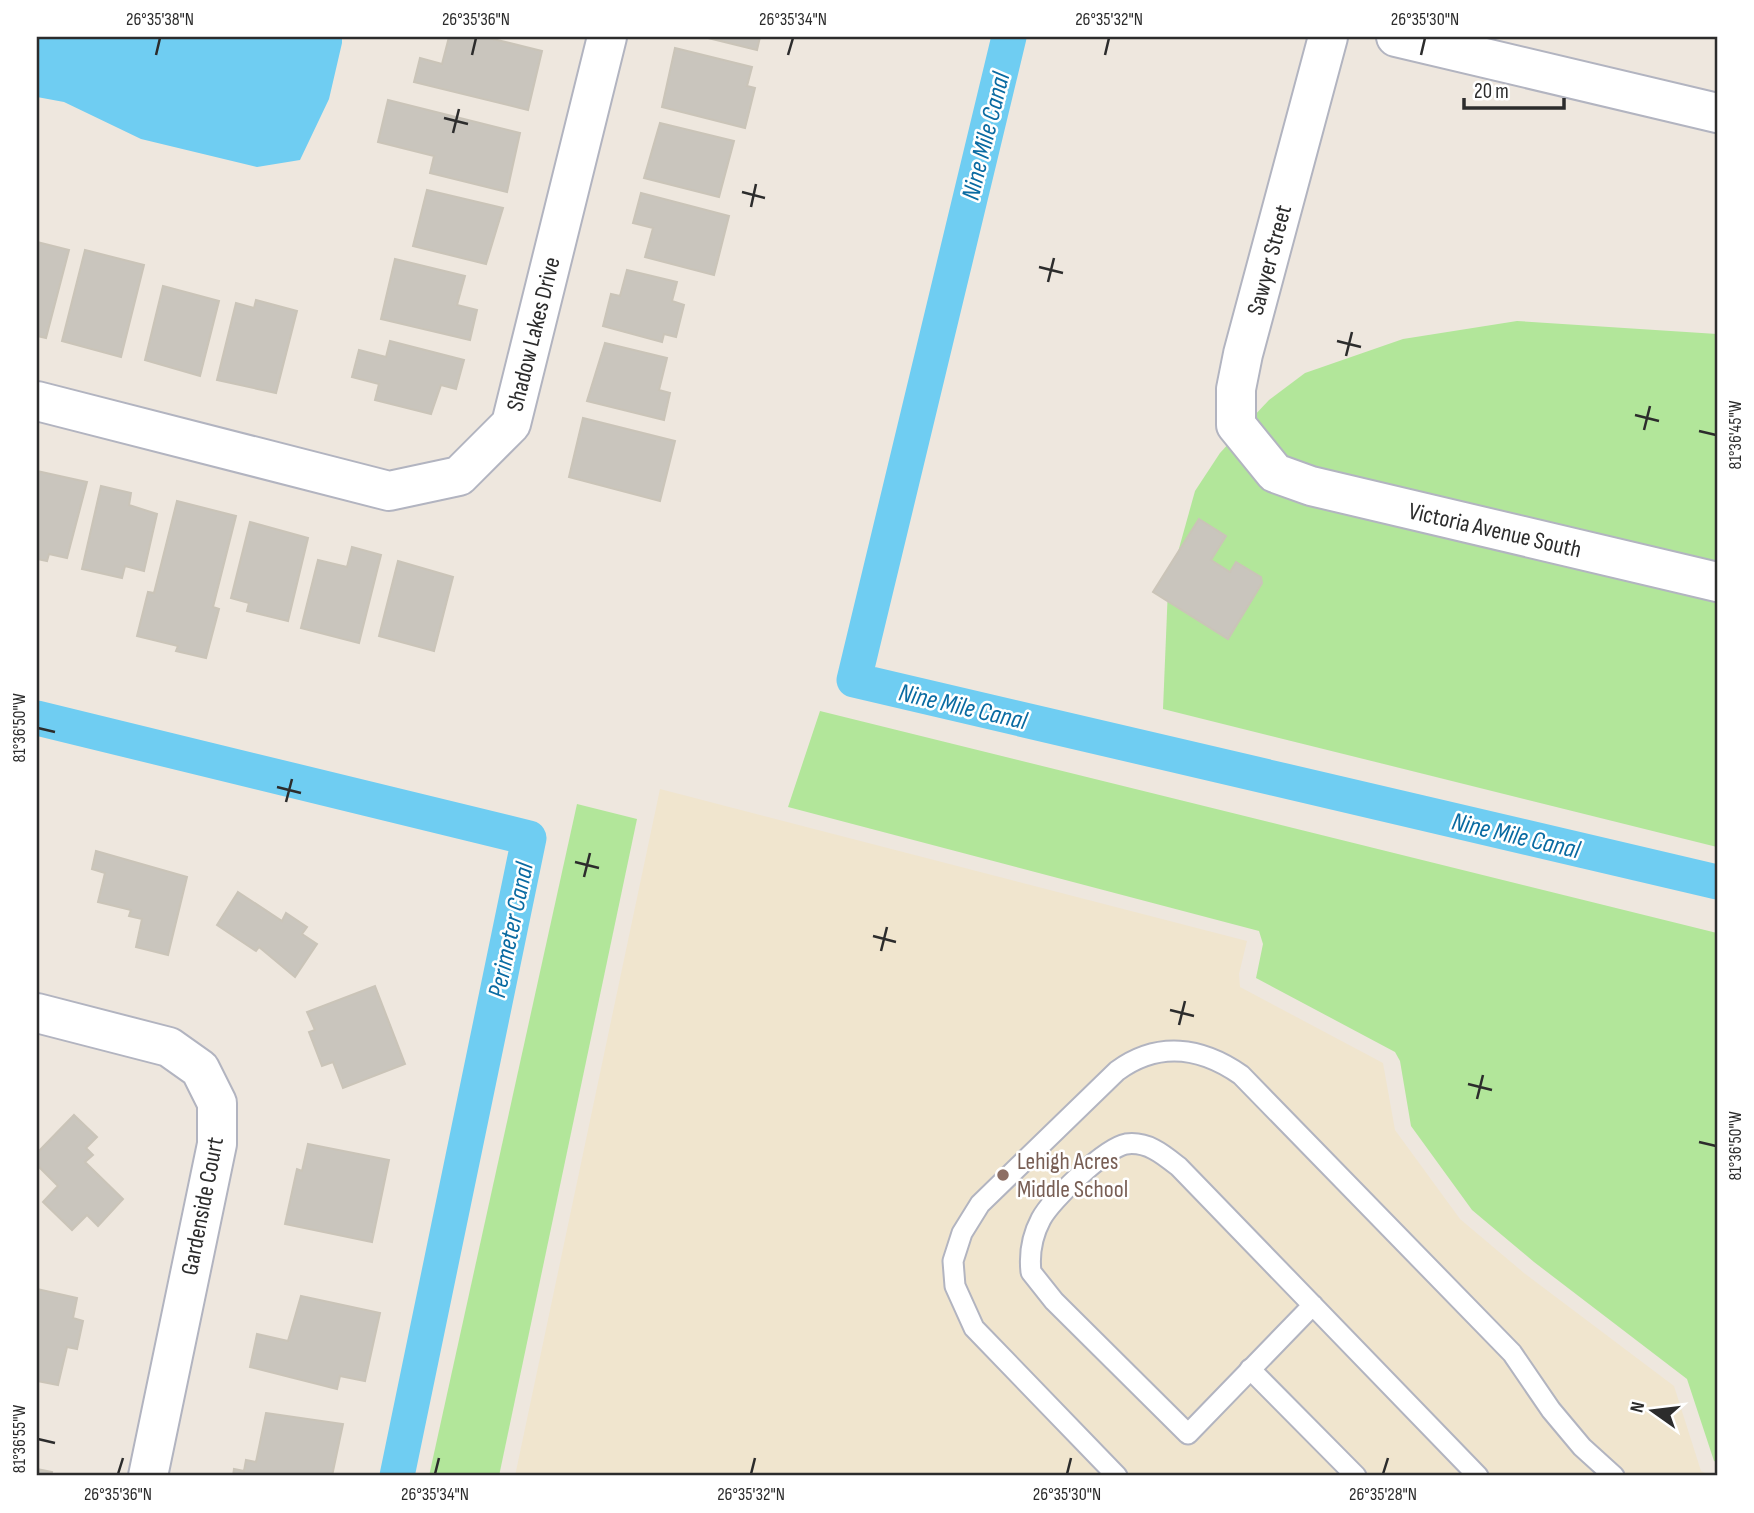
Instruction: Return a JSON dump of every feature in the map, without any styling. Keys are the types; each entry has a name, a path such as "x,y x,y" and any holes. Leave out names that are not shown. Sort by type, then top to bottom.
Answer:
{"street":[{"name":"Shadow Lakes Drive","path":"37,401 389,491 458,476 511,424 607,37"},
{"name":"Sawyer Street","path":"1275,473 1236,425 1236,389 1328,37"},
{"path":"1396,37 1717,113"},
{"name":"Victoria Avenue South","path":"1275,473 1311,486 1717,582"},
{"name":"Gardenside Court","path":"37,1013 169,1047 200,1069 217,1103 218,1144 148,1476"}],"lane":[{"path":"1117,1476 974,1328 955,1286 953,1261 962,1233 980,1204 1118,1071 1136,1059 1159,1051 1179,1050 1201,1053 1220,1060 1241,1075 1512,1353 1551,1410 1582,1447 1614,1476"},
{"path":"1313,1305 1188,1434 1054,1301 1031,1272 1030,1257 1042,1216 1109,1150 1126,1144 1157,1149 1180,1167 1478,1476"},
{"path":"1250,1370 1356,1476"}],"shaded area":[{"name":"Lehigh Acres Middle School","path":"660,789 1247,941 1239,974 1240,987 1383,1063 1395,1130 1460,1219 1524,1273 1674,1386 1701,1471 1712,1476 515,1476"}],"green space":[{"path":"1517,321 1717,334 1717,847 1163,709 1168,588 1195,491 1220,453 1269,400 1305,373 1403,339"},
{"path":"820,711 1717,933 1717,1462 1714,1461 1687,1379 1534,1262 1472,1210 1411,1126 1400,1061 1395,1052 1256,978 1263,944 1259,931 788,807"},
{"path":"577,804 637,819 499,1476 429,1476"}],"water":[{"path":"37,37 342,37 342,43 329,99 300,160 257,167 141,139 64,102 37,97"}],"building":[{"path":"449,37 485,37 542,51 528,110 414,82 420,58 442,64"},
{"path":"704,37 760,37 757,50"},
{"path":"675,48 752,67 747,86 755,88 745,128 662,107"},
{"path":"388,100 520,133 507,192 430,173 434,156 378,142"},
{"path":"660,123 734,141 719,197 644,178"},
{"path":"427,190 503,208 486,264 413,246"},
{"path":"641,193 729,216 714,275 645,257 653,228 633,223"},
{"path":"37,242 69,250 46,338 37,336"},
{"path":"85,250 144,265 121,357 62,341"},
{"path":"395,259 465,276 457,305 477,310 470,340 381,319"},
{"path":"627,270 677,282 672,301 684,305 676,337 664,334 662,342 603,326 611,294 620,296"},
{"path":"163,286 219,301 200,376 145,360"},
{"path":"256,300 297,311 276,393 217,380 236,303 254,308"},
{"path":"390,341 464,360 456,389 441,385 431,414 375,400 379,384 352,377 359,350 386,357"},
{"path":"605,343 667,358 659,390 670,393 664,420 587,401"},
{"path":"583,418 675,441 660,501 569,477"},
{"path":"37,471 87,482 67,558 49,554 47,561 37,559"},
{"path":"101,486 131,493 129,505 157,514 144,571 125,566 122,578 82,569"},
{"path":"177,501 236,516 213,607 219,609 206,658 176,651 178,646 137,636 148,592 154,593"},
{"path":"1199,519 1226,536 1211,560 1230,572 1236,562 1261,577 1262,583 1228,639 1153,592"},
{"path":"250,522 308,538 288,621 247,611 249,603 231,598"},
{"path":"352,547 381,555 359,643 301,628 318,560 347,567"},
{"path":"398,561 453,577 434,651 379,636"},
{"path":"96,851 187,877 168,955 136,947 142,919 129,916 131,910 98,902 105,873 92,869"},
{"path":"238,892 282,921 286,913 307,927 302,934 317,944 295,977 259,947 256,951 217,925"},
{"path":"375,986 405,1064 343,1088 333,1062 322,1066 309,1032 315,1030 307,1012"},
{"path":"74,1115 97,1137 86,1148 93,1155 85,1162 123,1199 98,1226 87,1215 72,1230 43,1202 58,1186 37,1165 37,1153"},
{"path":"308,1144 389,1160 372,1242 285,1224 297,1169 302,1171"},
{"path":"37,1289 77,1298 73,1318 83,1321 77,1349 67,1347 58,1385 37,1381"},
{"path":"301,1296 380,1313 365,1381 340,1376 337,1389 250,1367 257,1334 288,1341"},
{"path":"266,1413 343,1424 332,1476 233,1476 234,1469 244,1471 246,1460 256,1462"},
{"path":"37,1469 52,1472 51,1476 37,1476"}],"waterway":[{"name":"Nine Mile Canal","path":"1009,37 854,680 1717,882"},
{"name":"Perimeter Canal","path":"37,718 529,838 397,1476"}],"place":[{"name":"Lehigh Acres Middle School","path":"1003,1175"}]}
